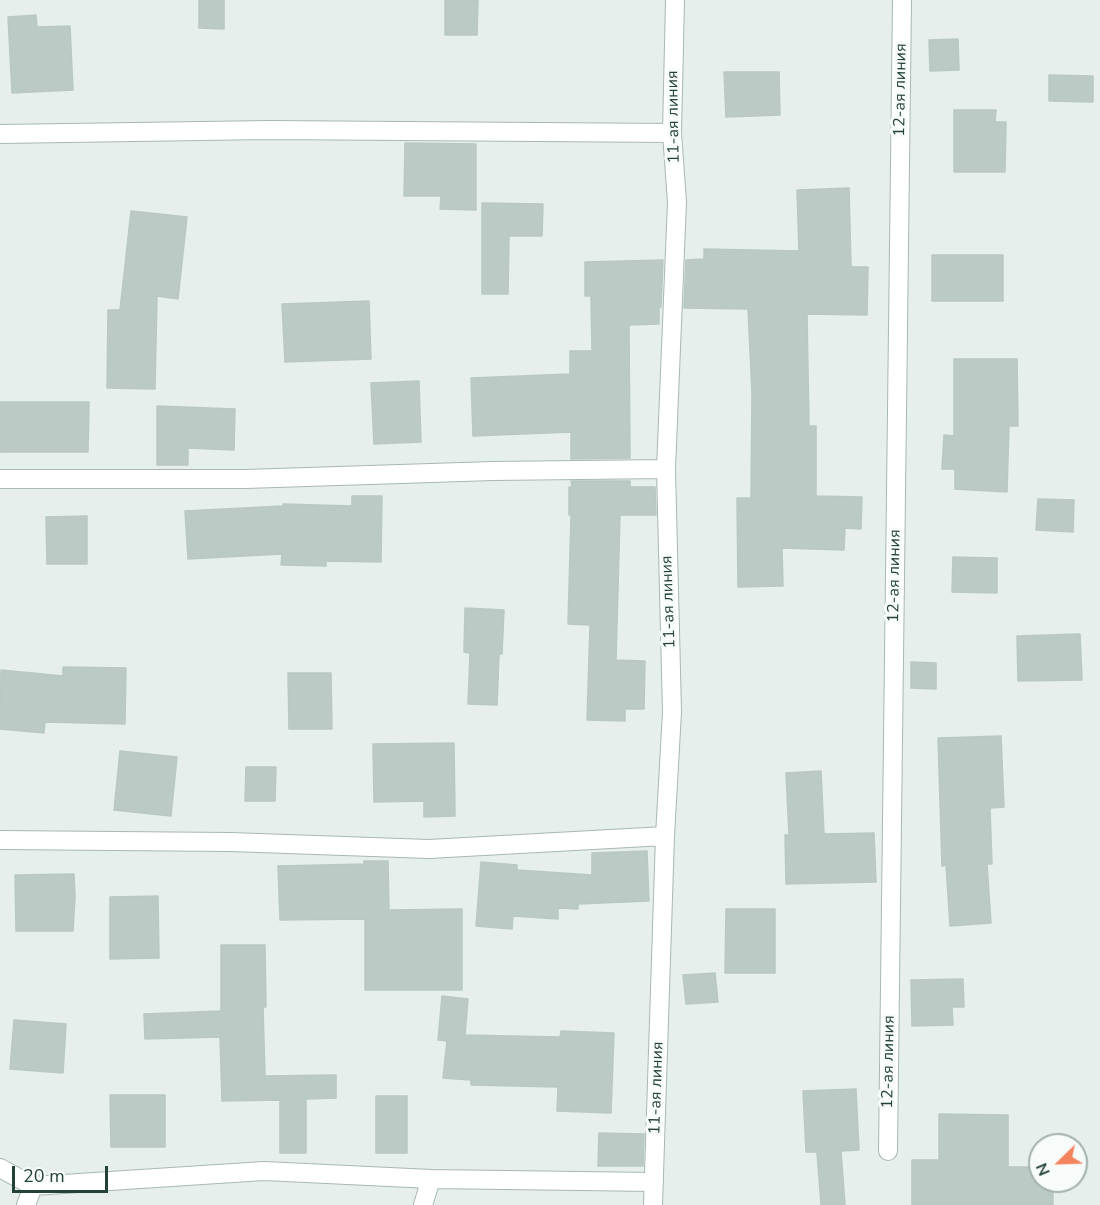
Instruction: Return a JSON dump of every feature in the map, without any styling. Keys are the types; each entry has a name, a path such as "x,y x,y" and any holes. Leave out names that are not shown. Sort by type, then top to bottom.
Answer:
{"street":[{"name":"11-ая линия","path":"653,1205 665,836 672,712 666,469 677,202 672,133 675,0"},
{"name":"12-ая линия","path":"888,1151 902,0"},
{"path":"0,134 269,130 672,133"},
{"path":"0,479 245,479 493,471 666,469"},
{"path":"0,840 230,842 429,849 665,836"},
{"path":"0,1168 33,1186 264,1171 431,1179 654,1182"},
{"path":"423,1205 431,1179"},
{"path":"26,1205 33,1186"}],"building":[{"path":"199,0 224,0 224,29 199,28"},
{"path":"445,0 478,0 477,35 445,35"},
{"path":"36,15 37,27 70,26 73,90 12,93 8,17"},
{"path":"958,39 959,70 930,71 929,40"},
{"path":"724,72 779,72 780,115 726,117"},
{"path":"1049,75 1093,76 1093,102 1049,101"},
{"path":"954,110 996,110 995,122 1006,122 1005,172 954,172"},
{"path":"405,143 476,144 476,210 440,209 441,196 404,196"},
{"path":"849,188 851,267 868,267 867,315 807,314 809,426 816,426 816,496 862,497 861,529 845,528 844,550 782,548 783,586 738,587 737,498 751,498 752,393 748,309 684,308 686,260 704,259 704,249 799,251 797,190"},
{"path":"482,203 543,204 542,236 509,236 508,294 482,294"},
{"path":"131,211 187,217 178,299 157,296 155,389 107,388 108,310 120,310"},
{"path":"932,255 1003,255 1003,301 932,301"},
{"path":"663,260 659,324 629,325 630,458 571,459 571,432 473,436 471,378 570,374 570,351 592,351 591,296 585,296 585,262"},
{"path":"369,301 371,359 285,362 282,304"},
{"path":"954,359 1017,359 1018,426 1009,426 1007,492 955,489 955,469 942,469 944,435 954,436"},
{"path":"419,381 421,442 374,444 371,383"},
{"path":"0,402 89,402 88,452 0,452"},
{"path":"157,406 235,409 234,450 188,448 188,465 157,465"},
{"path":"571,481 630,481 630,487 655,487 656,515 620,515 616,660 645,661 644,709 625,709 625,721 587,720 590,625 568,624 571,515 569,515 569,487 572,487"},
{"path":"352,496 382,496 381,562 326,561 326,566 281,565 282,554 188,559 185,511 283,506 283,504 352,506"},
{"path":"1038,499 1074,500 1073,532 1036,530"},
{"path":"87,516 87,564 47,564 46,517"},
{"path":"953,557 997,558 997,593 952,592"},
{"path":"465,608 504,610 497,705 468,704 470,653 464,652"},
{"path":"1080,634 1082,680 1018,681 1017,636"},
{"path":"911,662 936,663 936,689 911,688"},
{"path":"63,667 126,668 125,724 45,722 44,733 0,729 1,670 63,676"},
{"path":"288,673 331,673 332,729 289,729"},
{"path":"1001,736 1004,807 990,808 992,864 987,864 991,923 950,926 946,865 942,866 938,738"},
{"path":"454,743 455,816 424,817 424,801 374,802 373,744"},
{"path":"120,751 177,757 171,816 114,810"},
{"path":"246,767 276,767 275,801 245,801"},
{"path":"821,771 824,834 874,833 876,882 786,884 785,835 789,835 786,773"},
{"path":"647,851 649,901 578,904 578,909 558,908 558,919 513,916 512,929 476,926 481,862 517,865 517,870 592,875 592,853"},
{"path":"364,861 388,861 389,910 462,909 462,990 365,990 365,919 280,920 278,866 364,864"},
{"path":"74,874 73,931 16,931 15,875"},
{"path":"158,896 159,958 110,959 110,897"},
{"path":"726,909 775,909 775,973 725,973"},
{"path":"221,945 265,945 266,1007 263,1007 265,1076 336,1075 336,1098 306,1099 306,1153 280,1153 280,1100 222,1101 220,1037 145,1039 144,1014 221,1011"},
{"path":"715,973 718,1002 686,1004 683,975"},
{"path":"963,979 964,1007 952,1007 953,1025 912,1026 911,980"},
{"path":"442,996 468,999 465,1035 560,1037 561,1031 614,1033 611,1113 557,1111 558,1087 471,1085 471,1080 443,1078 447,1041 438,1040"},
{"path":"14,1020 66,1024 63,1073 10,1069"},
{"path":"856,1089 859,1150 841,1151 845,1205 821,1205 817,1152 806,1152 803,1091"},
{"path":"110,1095 165,1095 165,1147 111,1147"},
{"path":"376,1096 407,1096 407,1153 376,1153"},
{"path":"939,1114 1008,1115 1008,1167 1028,1167 1028,1193 1053,1193 1053,1205 912,1205 912,1160 939,1160"},
{"path":"599,1133 644,1134 643,1166 598,1166"}]}
